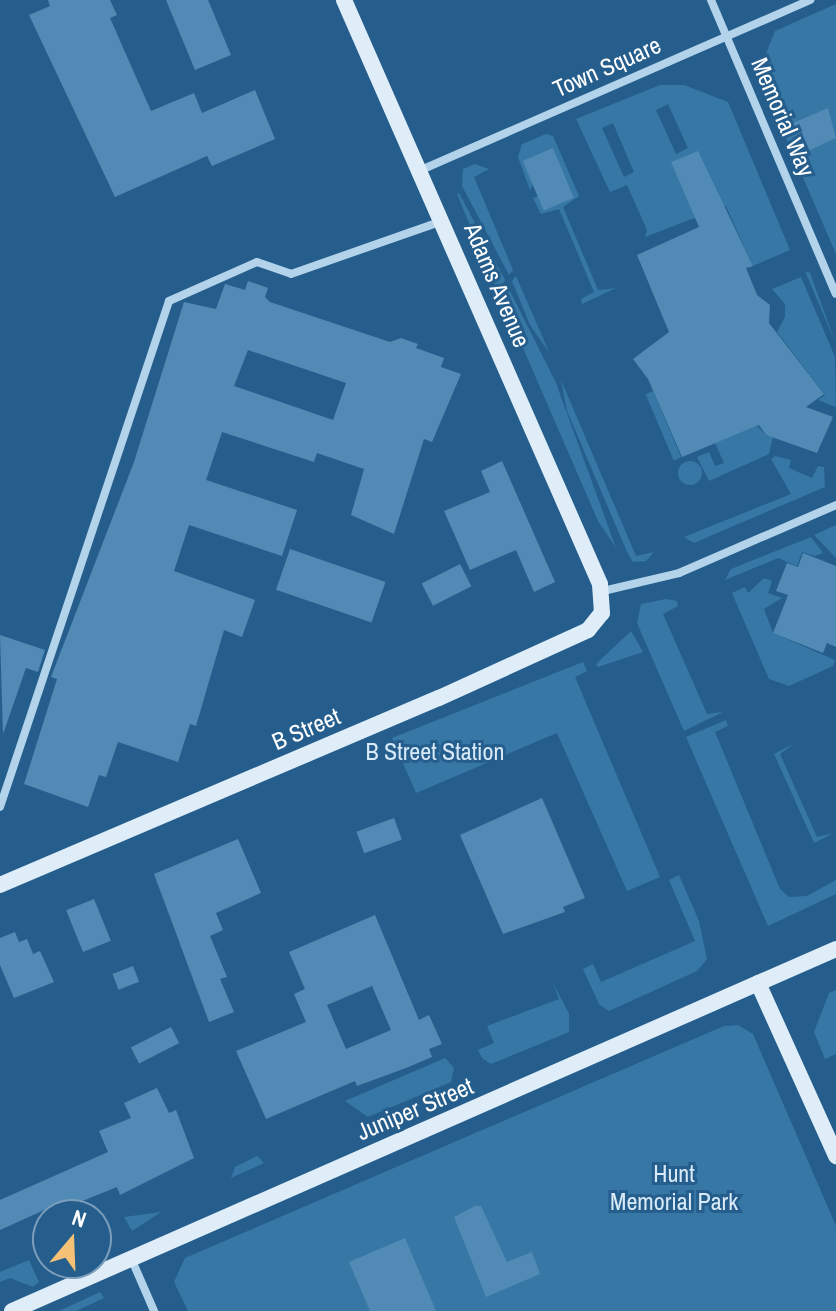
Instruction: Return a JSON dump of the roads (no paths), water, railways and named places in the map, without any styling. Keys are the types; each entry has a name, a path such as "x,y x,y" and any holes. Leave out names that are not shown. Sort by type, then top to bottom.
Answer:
{"street":[{"name":"Adams Avenue","path":"344,0 603,591"},
{"name":"Memorial Way","path":"711,0 836,294"},
{"name":"Town Square","path":"421,170 810,0"},
{"path":"0,807 169,301 257,262 291,274 443,221"},
{"path":"603,591 679,573 836,505"},
{"name":"B Street","path":"0,885 579,634 602,613 603,591"},
{"name":"Juniper Street","path":"12,1311 836,949"},
{"path":"758,983 836,1156"},
{"path":"131,1258 154,1311"}],"park label":[{"name":"B Street Station","path":"435,752"},
{"name":"Hunt Memorial Park","path":"674,1188"}]}
